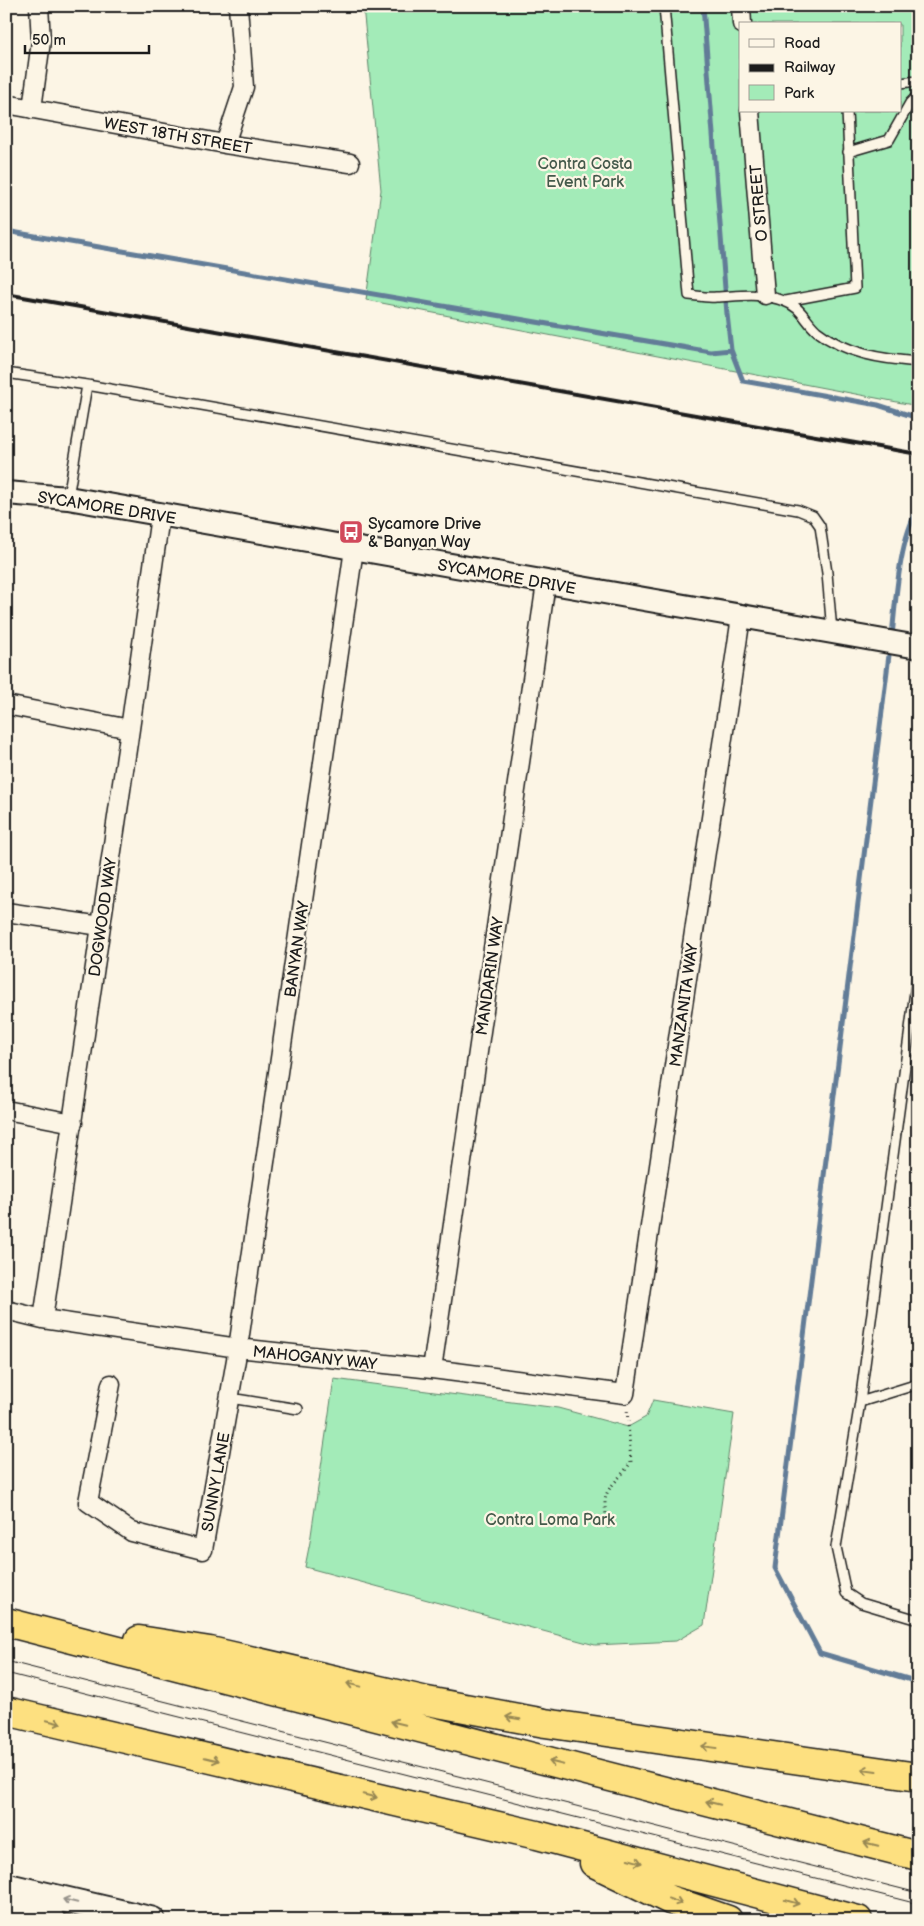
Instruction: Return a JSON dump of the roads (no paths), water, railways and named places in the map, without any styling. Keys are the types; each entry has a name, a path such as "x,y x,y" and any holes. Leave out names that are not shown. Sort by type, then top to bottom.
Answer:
{"highway":[{"path":"6,1621 210,1651 427,1701 545,1724 918,1777"},
{"path":"6,1621 918,1856"},
{"path":"6,1711 537,1835 858,1920"},
{"path":"537,1835 670,1900 728,1920"}],"main road":[{"path":"6,1886 152,1920"},
{"path":"6,1909 52,1920"}],"street":[{"path":"32,108 41,41 39,6"},
{"path":"225,144 244,87 238,6"},
{"path":"741,6 742,22"},
{"name":"WEST 18TH STREET","path":"6,104 225,144 350,163"},
{"name":"O STREET","path":"750,112 758,295"},
{"name":"SYCAMORE DRIVE","path":"6,493 68,498 160,516 918,647"},
{"name":"DOGWOOD WAY","path":"43,1318 73,1123 160,516"},
{"name":"BANYAN WAY","path":"238,1348 354,549"},
{"name":"MANDARIN WAY","path":"432,1369 546,583"},
{"name":"MANZANITA WAY","path":"625,1394 740,617"},
{"path":"6,705 130,729"},
{"path":"6,912 101,926"},
{"path":"6,1110 73,1123"},
{"name":"MAHOGANY WAY","path":"6,1310 43,1318 238,1348 432,1369 625,1394"},
{"name":"SUNNY LANE","path":"111,1384 88,1502 132,1532 203,1550 238,1348"}],"lane":[{"path":"664,6 690,295 714,297 758,295 786,301 855,288 847,112"},
{"path":"902,83 918,81"},
{"path":"848,152 889,140 910,103 918,94"},
{"path":"786,301 804,314 815,329 838,345 880,358 918,362"},
{"path":"6,373 87,385 798,510 813,516 820,526 827,573 832,632"},
{"path":"68,498 87,385"},
{"path":"918,969 860,1402 836,1546 846,1593 861,1603 918,1620"},
{"path":"860,1402 918,1384"},
{"path":"230,1398 298,1409"}],"waterway":[{"path":"703,6 727,314 731,350 743,381 878,405 918,418"},
{"path":"6,231 711,352 731,350"},
{"path":"892,636 902,553 906,537 918,509"},
{"path":"890,647 775,1568 820,1653 918,1682"}],"tram line":[{"path":"6,1661 918,1893"},
{"path":"6,1673 918,1904"}],"railway":[{"path":"6,294 918,454"}],"place":[{"name":"Sycamore Drive & Banyan Way","path":"351,532"}],"park label":[{"name":"Contra Costa Event Park","path":"585,172"},
{"name":"Contra Loma Park","path":"550,1519"}]}
